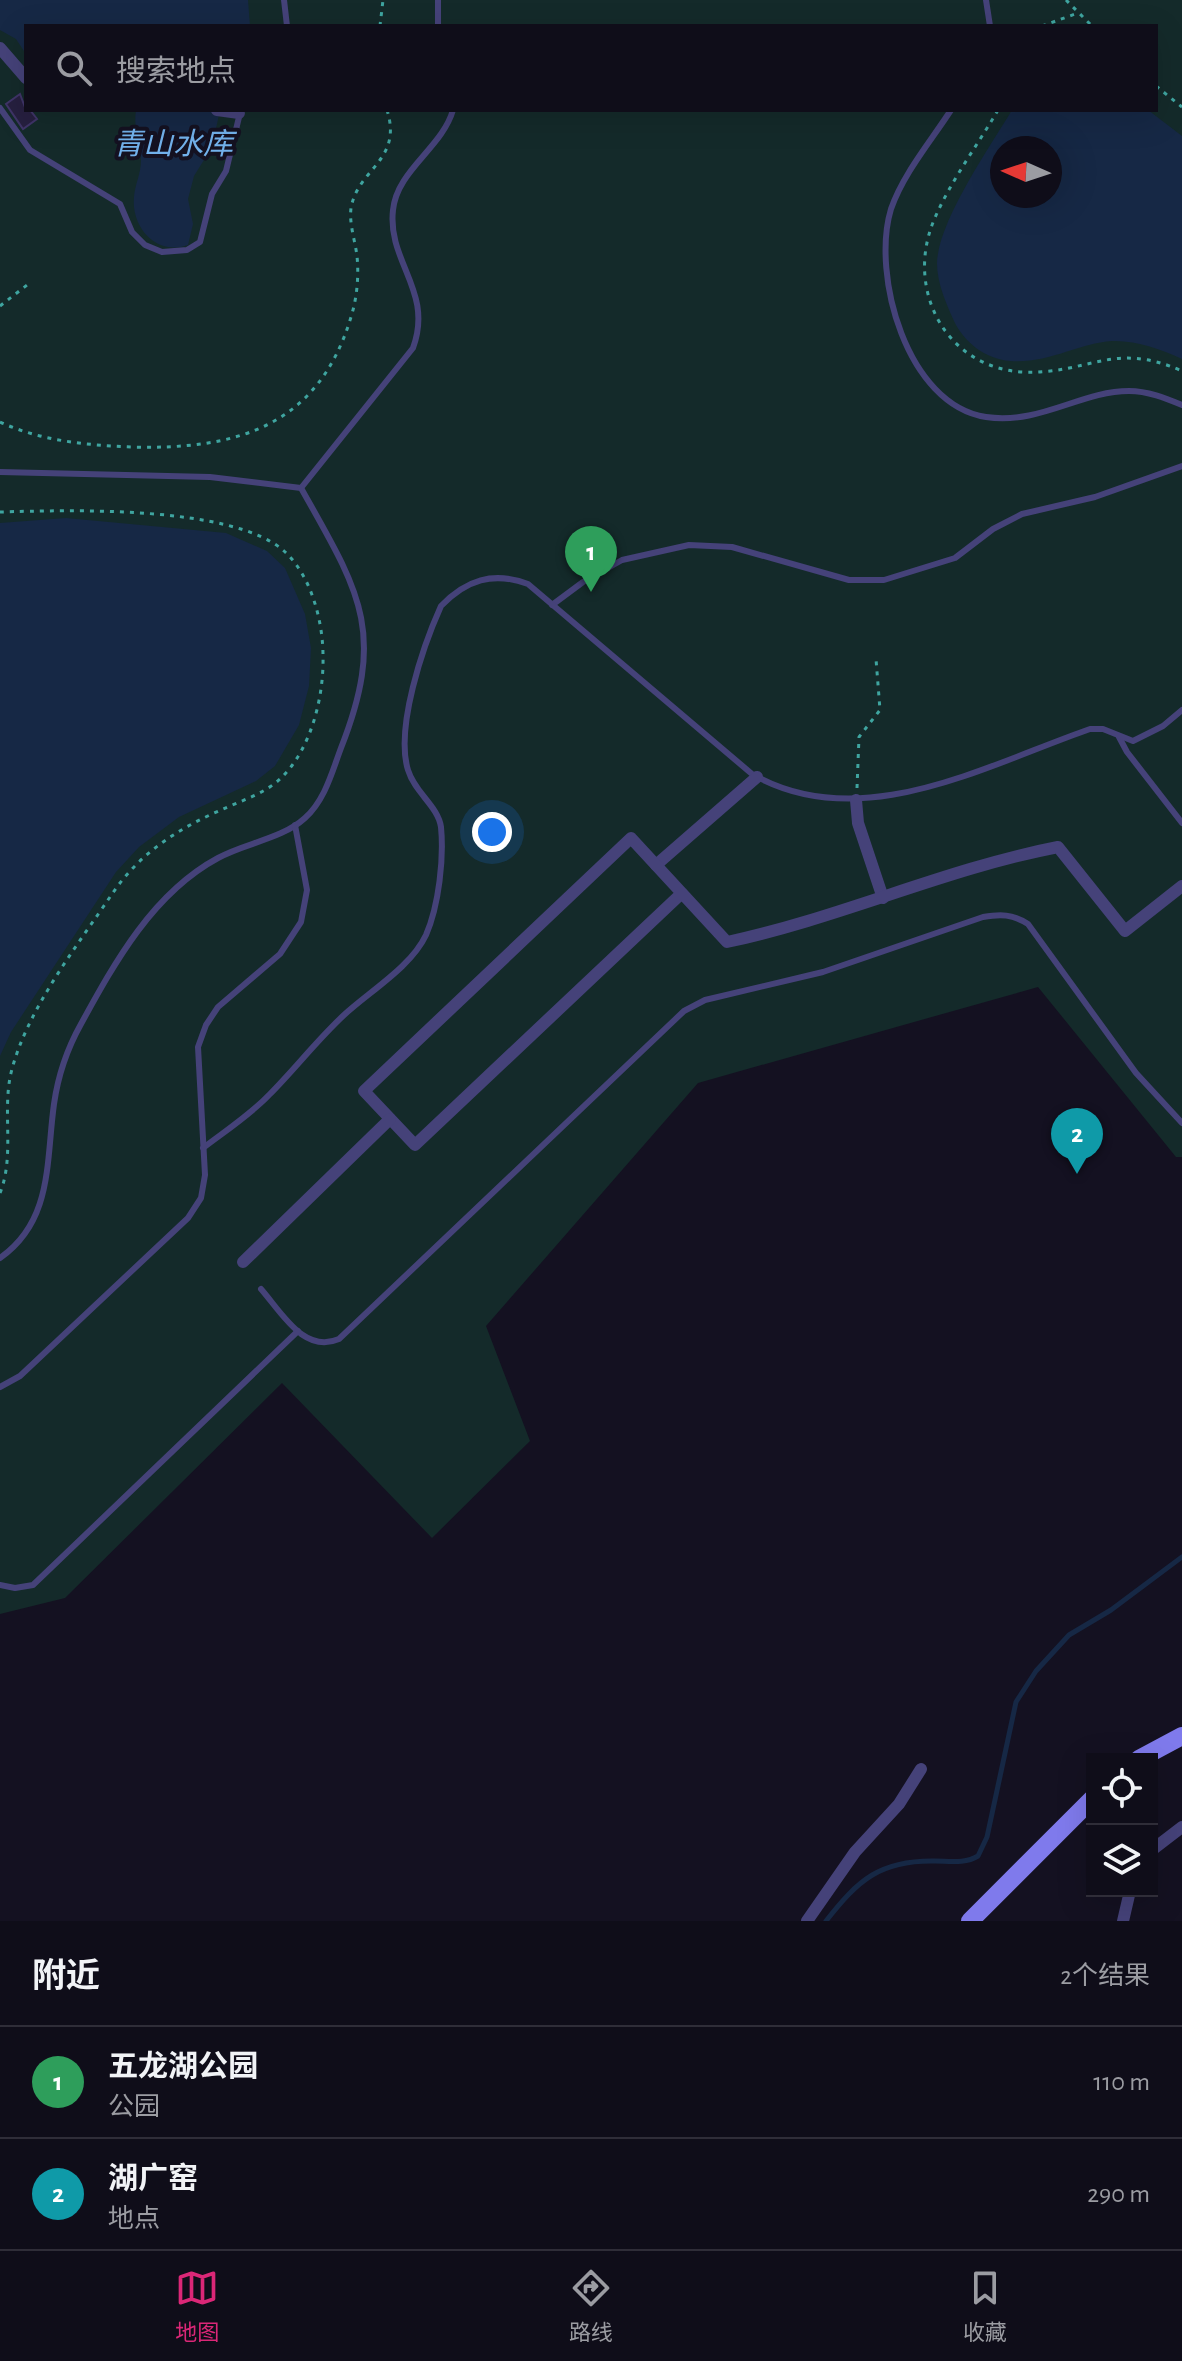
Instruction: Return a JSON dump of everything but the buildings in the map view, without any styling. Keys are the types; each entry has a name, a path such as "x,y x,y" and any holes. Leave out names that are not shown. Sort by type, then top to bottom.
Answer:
{"street":[{"path":"0,48 24,76"},
{"path":"656,865 757,777"},
{"path":"856,800 858,823 883,898"},
{"path":"682,893 415,1145 364,1091 631,838 682,893 727,942 794,928 1005,857 1058,847 1125,931 1181,889"},
{"path":"243,1262 390,1119"},
{"path":"1150,1753 1182,1736"},
{"path":"807,1921 855,1852 899,1804 921,1769"},
{"path":"970,1921 1086,1805"},
{"path":"1158,1845 1182,1827"},
{"path":"1123,1921 1129,1897"}],"lane":[{"path":"284,0 287,24"},
{"path":"438,0 438,24"},
{"path":"986,0 990,24"},
{"path":"0,108 30,150 120,204 132,232 145,245 162,252 187,250 200,242 207,224 212,194 226,171 241,112"},
{"path":"301,488 413,348 420,323 419,301 395,238 393,210 405,180 440,137 452,112"},
{"path":"950,112 896,197 885,243 886,279 895,315 927,380 954,404 985,417 1006,418 1057,410 1116,392 1144,392 1182,405"},
{"path":"552,605 583,582 622,560 689,545 732,547 849,580 884,580 955,558 993,529 1022,514 1095,497 1182,466"},
{"path":"0,472 210,477 301,488"},
{"path":"0,1258 25,1234 39,1209 47,1179 57,1088 67,1054 134,936 173,891 202,868 295,825 322,797 358,705 366,652 363,623 351,584 301,488"},
{"path":"203,1148 267,1098 341,1018 410,957 426,935 436,899 440,822 434,810 416,792 404,750 406,725 441,606 453,593 475,581 494,576 528,584 757,777 796,794 856,800 905,794 1090,729 1103,729 1133,741 1163,726 1182,710"},
{"path":"1119,737 1127,752 1182,823"},
{"path":"0,1387 20,1376 188,1218 203,1188 197,1059 201,1035 218,1007 288,945 305,909 305,865 295,825"},
{"path":"261,1289 312,1343 326,1345 339,1339 684,1011 705,1000 823,972 983,917 1016,916 1028,924 1136,1073 1182,1123"},
{"path":"0,1585 15,1588 33,1585 298,1331"}],"path":[{"path":"380,24 383,0"},
{"path":"1066,0 1090,24"},
{"path":"1048,24 1078,13"},
{"path":"1158,88 1182,107"},
{"path":"0,422 33,435 82,443 180,447 246,436 292,410 315,387 333,361 351,317 358,268 351,210 356,193 388,147 391,128 387,112"},
{"path":"997,112 930,232 928,285 944,331 953,345 1007,369 1049,371 1133,356 1182,371"},
{"path":"0,306 31,282"},
{"path":"0,512 128,513 237,526 260,535 284,551 301,574 320,618 323,669 311,725 287,771 262,792 180,830 137,863 113,892 27,1027 8,1088 6,1169 0,1193"},
{"path":"856,800 859,737 880,710 876,659"}],"green space":[{"path":"0,0 1182,0 1182,1157 1176,1157 1038,987 698,1083 486,1326 530,1441 432,1538 282,1383 65,1598 0,1614"}],"water":[{"path":"0,0 248,0 250,24 24,24 24,51 16,39 0,30"},
{"name":"青山水库","path":"136,112 220,112 212,147 194,176 188,199 193,224 188,245 166,247 157,243 137,220 134,197 141,160"},
{"path":"1011,112 1151,112 1182,136 1182,359 1148,346 1112,341 1024,361 1001,360 976,348 963,336 954,321 937,270 940,246 955,206 990,146 990,208 1062,208 1062,136 996,136"},
{"path":"66,518 226,533 267,551 285,568 305,614 311,648 309,686 299,725 275,766 256,781 179,817 139,847 116,872 11,1032 0,1056 0,523"}],"waterway":[{"path":"826,1921 860,1884 885,1869 899,1864 962,1861 978,1856 987,1837 1016,1702 1036,1671 1069,1635 1111,1610 1182,1557"}],"place":[{"name":"五龙湖公园","path":"591,592"},
{"name":"湖广窑","path":"1077,1174"}]}
